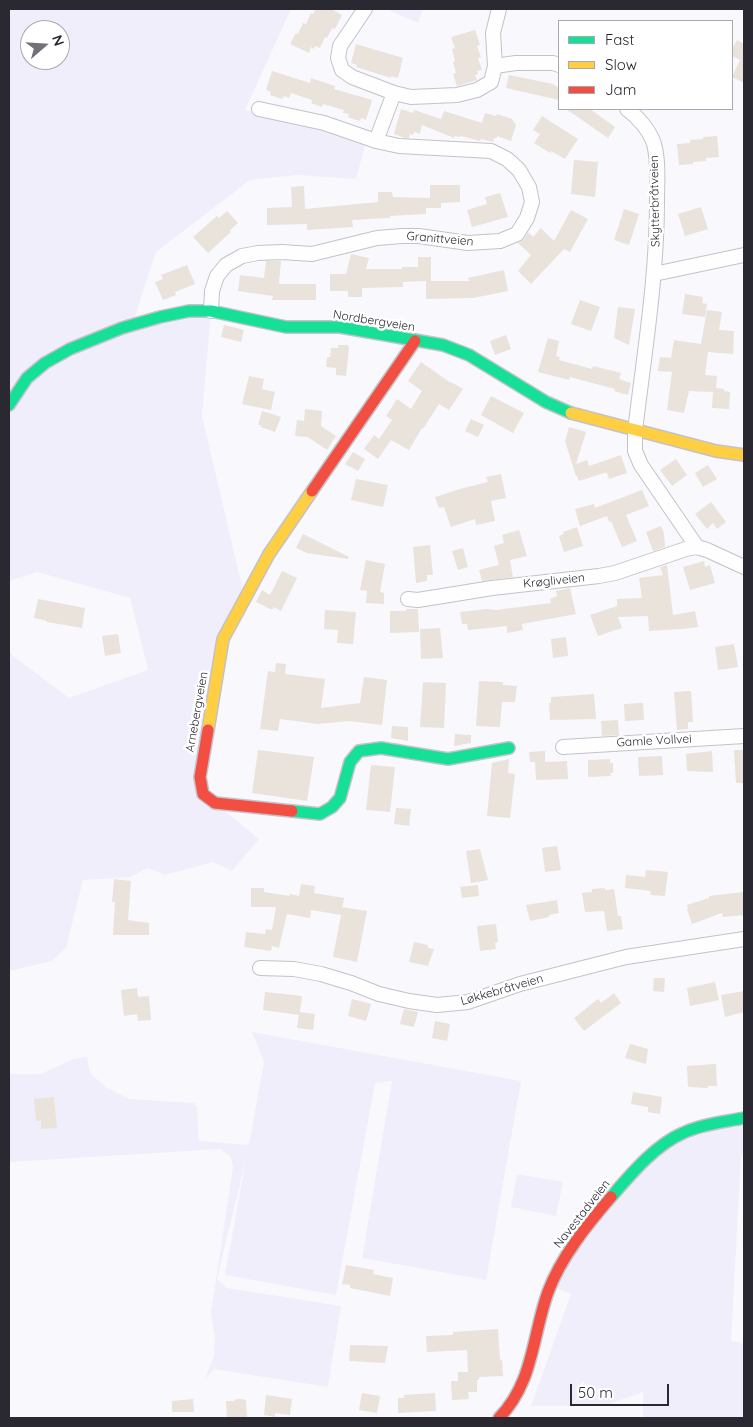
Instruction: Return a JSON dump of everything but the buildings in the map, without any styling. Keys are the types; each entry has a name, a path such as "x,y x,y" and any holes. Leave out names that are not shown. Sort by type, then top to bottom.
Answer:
{"street":[{"path":"365,9 340,46 338,58 342,70 352,77 394,93 411,97 458,95 477,90 491,82 495,66 493,33 498,9"},
{"path":"495,66 516,63 558,65"},
{"path":"376,140 394,93"},
{"name":"Granittveien","path":"211,311 212,291 217,276 226,265 242,256 282,252 312,254 377,238 402,236 468,243 500,241 517,234 527,218 532,202 529,186 519,170 507,159 491,151 399,146 324,123 259,109"},
{"name":"Skytterbråtveien","path":"628,110 647,130 654,144 657,164 656,250 635,432"},
{"path":"654,274 744,255"},
{"name":"Nordbergveien","path":"9,405 26,378 46,363 70,349 122,328 160,317 189,311 211,311 286,327 340,327 443,345 469,355 546,402 569,412 635,432 716,451 744,455"},
{"name":"Arnebergveien","path":"415,341 269,554 224,639 200,777 202,794 215,803 227,806 320,814 332,807 340,798 350,762 359,751 381,748 448,760 509,748"},
{"path":"635,432 635,451 641,465 697,547 744,566"},
{"name":"Krøgliveien","path":"408,599 418,600 492,588 599,576 615,573 697,547"},
{"name":"Gamle Vollvei","path":"563,747 744,736"},
{"name":"Løkkebråtveien","path":"260,968 294,969 322,974 351,982 379,994 437,1005 468,1002 520,984 626,957 744,939"},
{"name":"Navestadveien","path":"499,1418 514,1403 524,1380 550,1285 576,1241 606,1204 642,1163 676,1136 744,1118"}],"shaded area":[{"path":"9,9 291,9 245,110 366,142 356,179 297,175 250,180 156,252 135,316 211,311 202,416 245,599 223,639 200,777 215,803 259,839 232,871 213,862 165,875 148,868 131,877 83,880 66,948 52,961 9,971 9,650 12,655 69,698 148,670 130,598 37,572 9,581"},
{"path":"391,9 423,9 418,23 390,11"},
{"path":"252,1032 521,1081 486,1280 362,1258 392,1081 375,1083 336,1295 225,1275 246,1159 217,1279 227,1288 341,1306 328,1387 214,1369 205,1379 214,1356 215,1339 211,1313 233,1167 230,1156 221,1149 9,1162 9,1074 41,1074 73,1059 87,1057 90,1073 107,1088 129,1099 194,1103 197,1107 199,1141 249,1145 264,1062"},
{"path":"744,1118 744,1155 741,1156 731,1341 744,1343 744,1418 643,1418 643,1392 604,1406 531,1406 571,1294 550,1285 656,1151"},
{"path":"517,1174 563,1182 556,1216 511,1207"}],"traffic: fast":[{"path":"9,405 27,378 45,363 70,349 122,328 160,317 189,311 211,311 286,327 340,327 443,345 469,355 546,402 571,413"},
{"path":"292,811 320,814 332,807 340,798 350,762 359,751 381,748 448,759 509,748"},
{"path":"611,1197 653,1152 673,1138 698,1127 744,1118"}],"traffic: slow":[{"path":"571,413 716,451 744,455"},
{"path":"208,730 223,639 269,554 312,491"}],"traffic: jam":[{"path":"312,491 415,341"},
{"path":"208,730 200,777 203,794 215,803 292,811"},
{"path":"499,1418 510,1404 526,1374 553,1279 575,1242 611,1197"}]}
